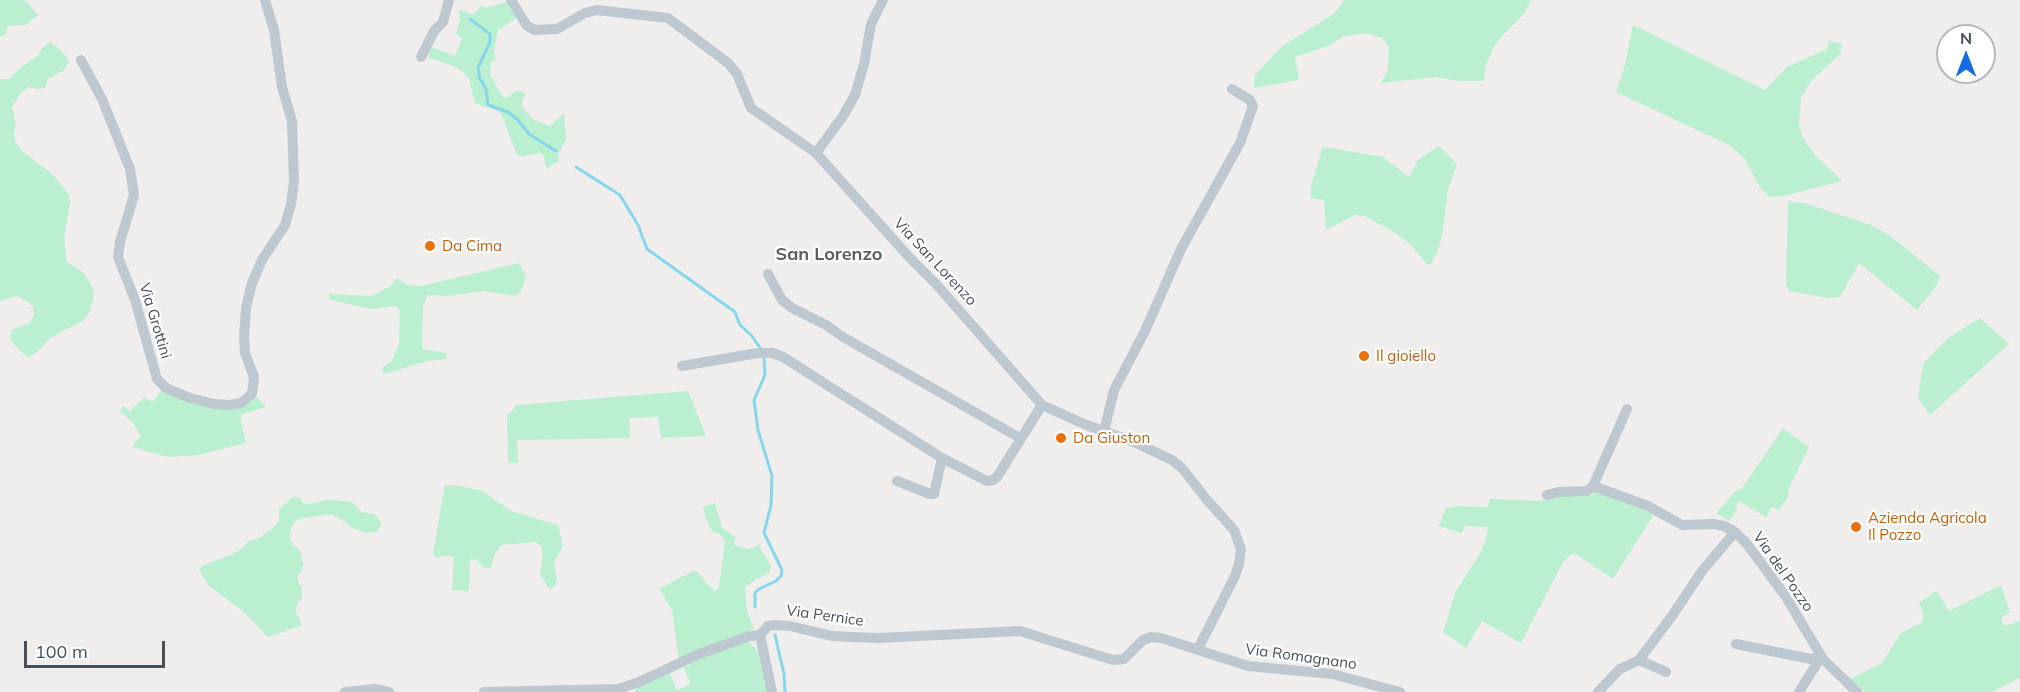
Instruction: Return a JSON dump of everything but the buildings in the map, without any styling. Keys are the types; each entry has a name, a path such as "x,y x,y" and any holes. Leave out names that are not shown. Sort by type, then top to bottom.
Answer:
{"street":[{"name":"Via Grottini","path":"81,60 102,99 130,169 134,195 120,242 118,257 135,300 157,379 166,388 190,398 214,404 241,403 252,394 254,377 245,353 246,308 252,283 262,260 285,225 294,182 292,121 282,87 274,30 265,0"},
{"path":"421,57 434,31 443,22 449,0"},
{"name":"Via San Lorenzo","path":"511,0 527,26 535,30 557,29 585,13 597,10 668,18 728,63 737,74 751,108 816,153 936,284 1042,405 1172,460 1182,468 1234,530 1239,540 1241,557 1235,576 1198,649"},
{"path":"816,153 855,95 864,64 871,24 883,0"},
{"path":"1104,431 1114,390 1145,331 1181,249 1240,143 1253,106 1250,100 1232,89"},
{"path":"768,274 782,300 792,308 826,325 843,337 1020,438"},
{"path":"682,366 773,352 942,458 987,481 997,477 1042,405"},
{"path":"1547,495 1558,492 1587,491 1593,486 1627,409"},
{"path":"897,481 934,494 942,458"},
{"name":"Via del Pozzo","path":"1593,486 1648,506 1682,525 1713,524 1724,526 1735,532 1747,544 1786,597 1821,657 1857,692"},
{"path":"1598,692 1620,669 1639,660 1702,571 1735,532"},
{"name":"Via Pernice","path":"484,692 618,689 639,682 699,654 762,633 768,626 776,625 832,636 879,638 1020,631 1113,660 1124,659 1143,640 1151,637 1198,649"},
{"path":"762,633 772,692"},
{"path":"1736,644 1811,659 1821,657"},
{"name":"Via Romagnano","path":"1198,649 1248,666 1332,674 1400,692"},
{"path":"1799,692 1821,657"},
{"path":"1639,660 1666,672"},
{"path":"345,692 375,689 389,692"}],"green space":[{"path":"0,0 25,0 38,15 26,25 8,26 5,35 0,37"},
{"path":"1344,0 1531,0 1524,14 1493,48 1485,68 1484,81 1457,81 1436,77 1381,83 1388,70 1389,47 1382,38 1366,33 1344,36 1328,46 1295,57 1299,80 1254,88 1255,75 1281,47 1335,13"},
{"path":"506,2 517,18 498,30 494,52 496,59 491,62 490,74 501,95 506,98 516,91 525,94 521,106 534,120 550,126 564,113 566,139 558,155 559,161 546,169 544,156 540,153 517,155 502,116 498,111 475,103 469,79 465,74 456,67 428,57 431,47 455,56 462,38 456,34 460,20 459,9 473,15 481,6 486,8"},
{"path":"1633,25 1765,90 1787,67 1827,49 1829,41 1840,43 1842,46 1840,54 1811,81 1801,98 1799,124 1803,138 1815,155 1842,181 1784,196 1769,197 1761,189 1744,158 1729,145 1616,92 1624,69"},
{"path":"51,42 69,62 64,70 48,79 45,88 28,87 21,93 12,107 16,125 14,134 16,143 22,151 51,173 69,194 70,203 64,238 67,262 83,272 92,286 94,296 89,313 84,320 49,339 29,357 21,352 10,339 12,330 29,323 34,316 33,307 17,296 0,301 0,79 10,79"},
{"path":"1439,146 1457,164 1448,190 1442,236 1431,264 1427,264 1411,245 1397,234 1365,216 1355,215 1326,230 1324,200 1310,198 1312,182 1323,147 1383,157 1409,177 1418,160"},
{"path":"1788,201 1804,203 1871,225 1889,235 1940,276 1937,285 1917,310 1859,263 1840,297 1827,298 1789,291 1786,283"},
{"path":"519,263 526,276 520,293 514,296 484,291 447,296 428,295 423,306 422,349 447,353 446,359 428,361 384,374 382,368 392,361 399,344 400,312 397,307 372,309 330,300 329,294 372,296 389,287 397,278 407,285 421,286"},
{"path":"1980,318 2009,344 1930,415 1918,398 1923,364 1948,338"},
{"path":"162,390 189,402 247,404 257,397 266,407 240,415 246,443 198,455 169,457 132,447 141,435 133,423 120,411 123,406 130,411 144,397 152,402"},
{"path":"688,391 706,436 661,438 658,417 629,418 630,438 517,440 518,463 508,462 507,414 511,413 516,405"},
{"path":"1783,428 1809,447 1789,488 1788,497 1779,510 1772,507 1766,517 1739,501 1735,508 1737,510 1729,521 1716,513 1738,489 1741,490"},
{"path":"445,485 482,491 511,511 558,525 563,546 554,562 557,580 555,586 550,590 540,575 543,557 541,546 536,542 501,545 494,556 491,567 485,568 476,560 470,559 469,591 452,590 454,557 437,558 433,553"},
{"path":"1594,491 1654,514 1613,579 1576,554 1570,555 1563,562 1521,643 1482,621 1466,648 1443,632 1456,591 1481,552 1488,527 1465,526 1462,533 1439,526 1446,508 1488,507 1490,499 1541,501 1554,496 1592,495"},
{"path":"293,497 310,504 328,500 347,501 353,503 361,512 374,514 381,525 378,531 366,533 350,527 346,522 330,514 299,519 294,522 290,539 299,549 303,562 303,568 297,578 302,589 302,596 296,607 296,613 302,625 268,637 244,612 208,585 199,569 233,554 248,542 261,537 279,521 279,509"},
{"path":"715,503 722,528 736,537 734,545 748,549 758,544 771,566 770,572 745,587 747,611 754,629 679,660 672,610 659,589 695,570 715,592 719,587 725,542 720,534 713,532 707,522 703,507"},
{"path":"2001,585 2010,612 2001,618 2004,626 2020,621 2020,678 1991,692 1865,692 1850,679 1882,663 1901,633 1922,622 1924,616 1919,603 1936,591 1949,611"},
{"path":"748,641 758,651 768,692 634,692 638,686 669,672 677,690 691,684 683,666 690,666 691,662 699,660 700,657"}],"waterway":[{"path":"470,19 490,34 490,42 478,68 480,79 486,89 488,105 508,112 529,134 556,151"},
{"path":"576,167 620,195 638,225 647,249 735,312 740,325 761,349"},
{"path":"755,607 755,593 776,581 781,576 782,570 764,533 771,505 772,476 758,430 754,400 765,375 764,356"},
{"path":"775,635 784,674 785,692"}],"place":[{"name":"Da Cima","path":"430,246"},
{"name":"Il gioiello","path":"1364,356"},
{"name":"Da Giuston","path":"1061,438"},
{"name":"Azienda Agricola Il Pozzo","path":"1856,527"}],"district":[{"name":"San Lorenzo","path":"829,255"}]}
